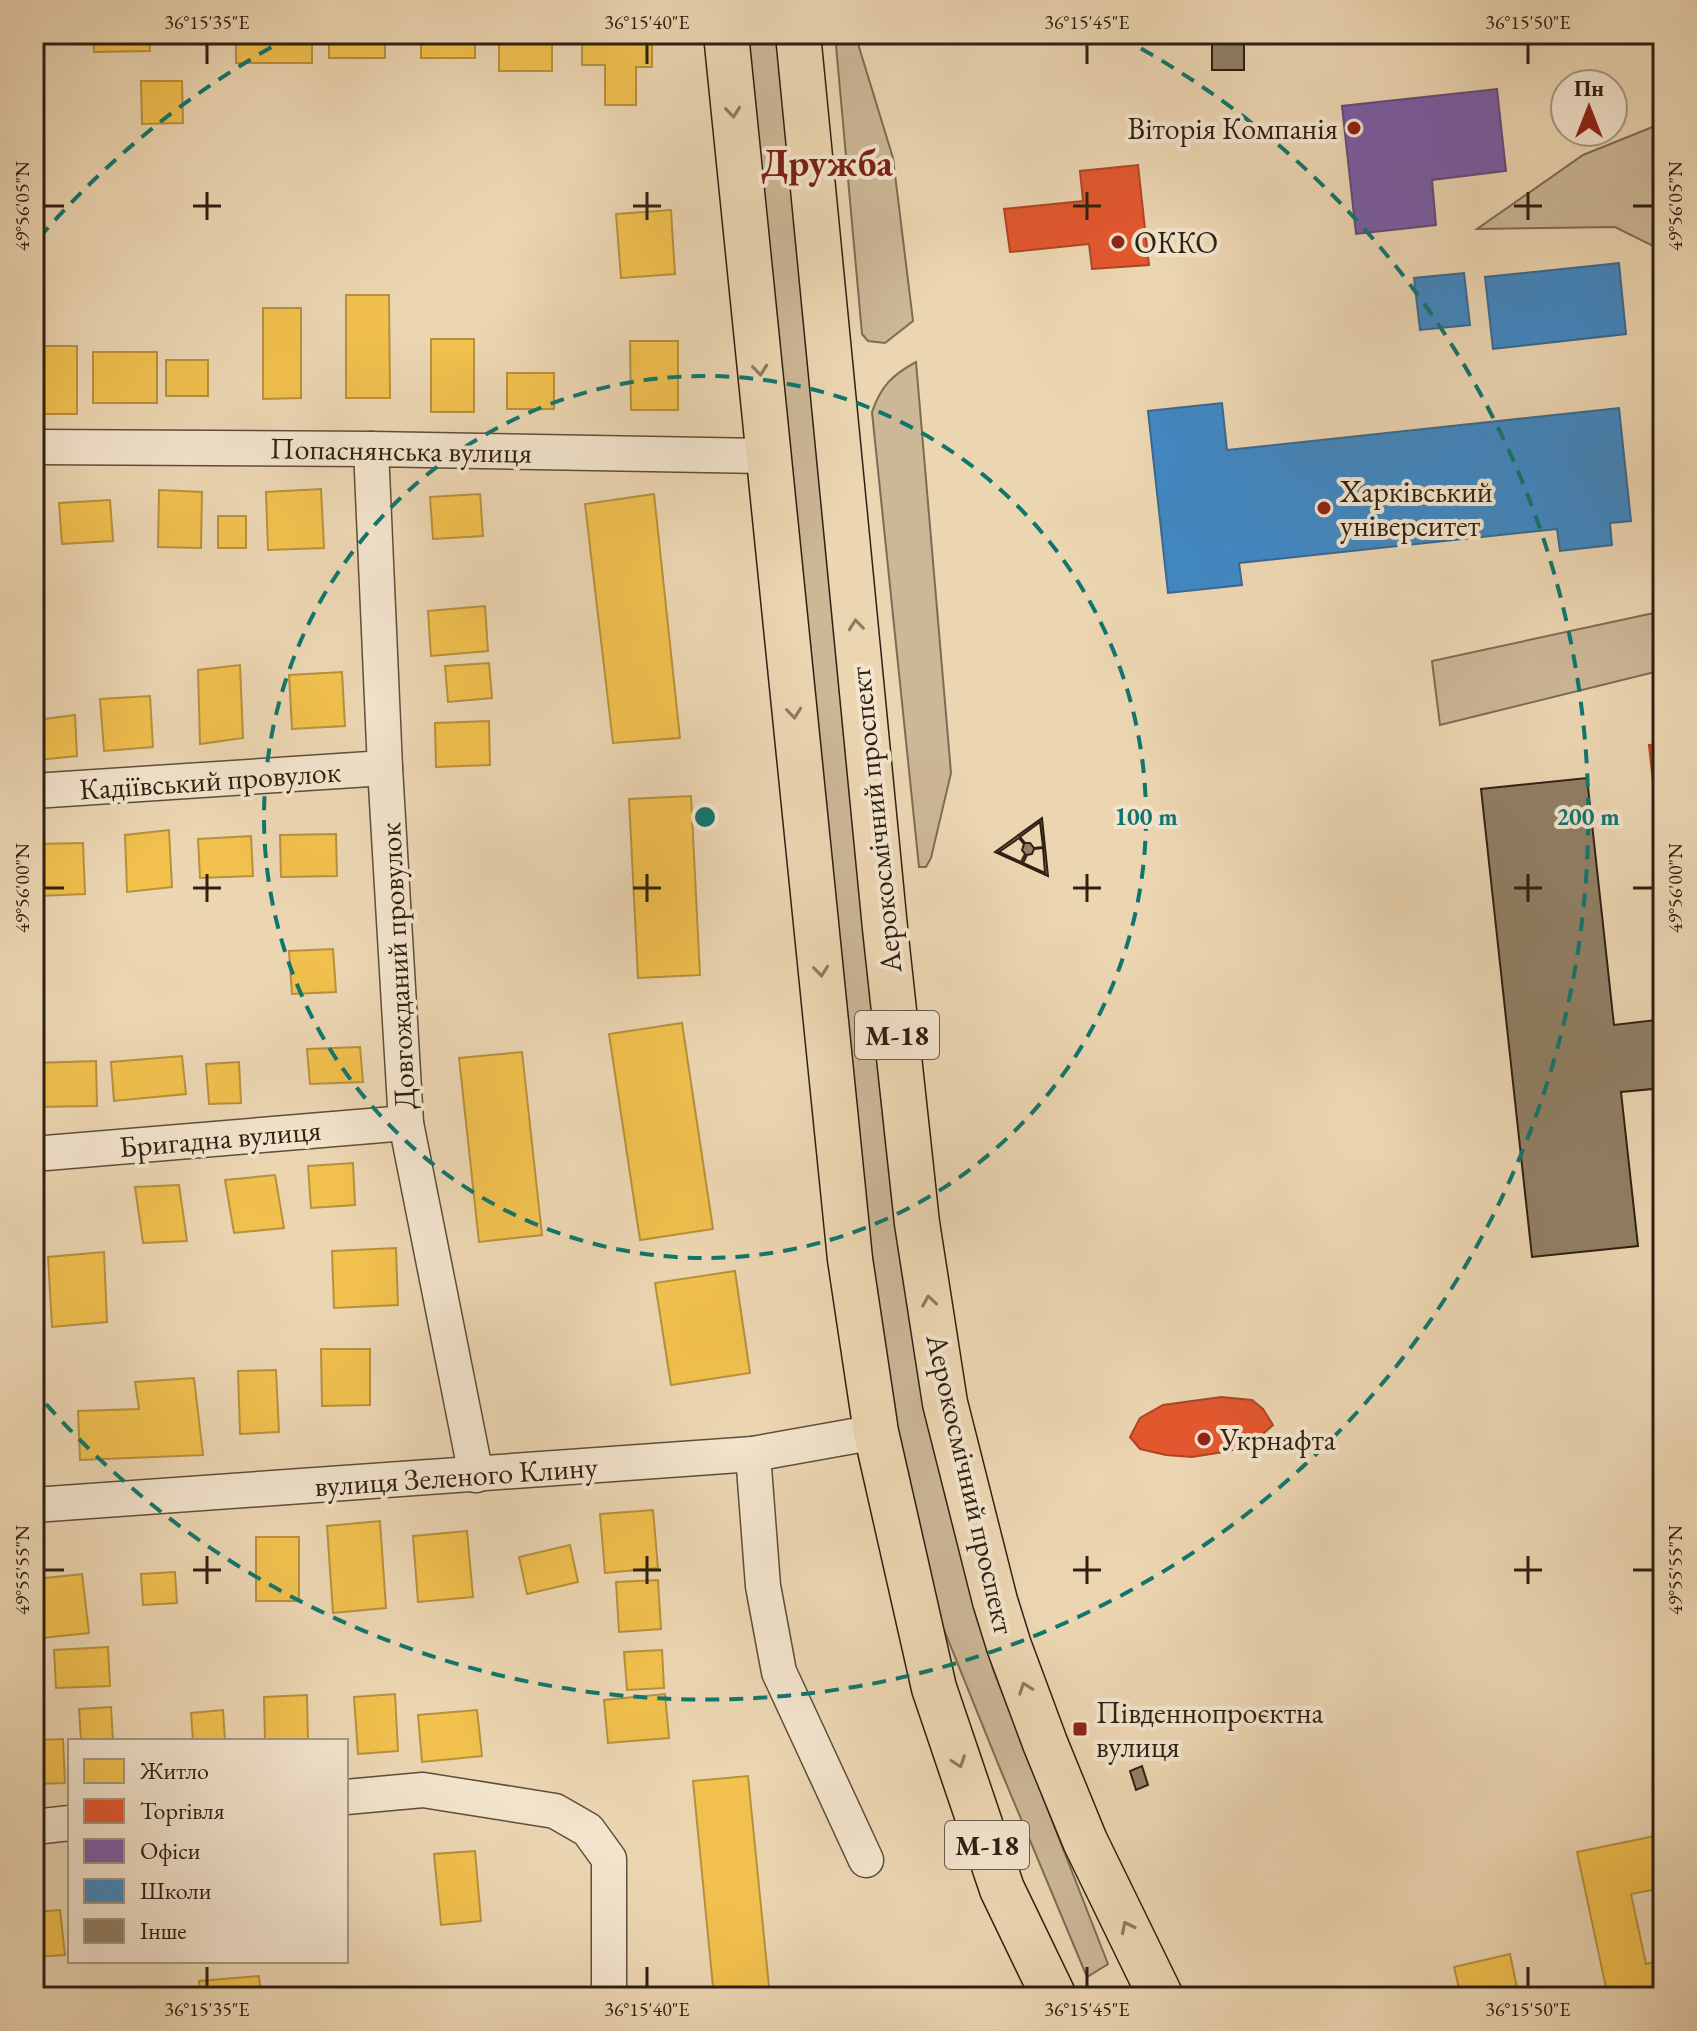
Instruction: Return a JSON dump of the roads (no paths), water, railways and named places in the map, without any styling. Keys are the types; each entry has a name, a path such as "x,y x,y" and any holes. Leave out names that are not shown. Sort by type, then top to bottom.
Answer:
{"main road":[{"name":"М-18","path":"726,34 850,1259 876,1432 934,1688 1002,1889 1054,1997"},
{"name":"Аерокосмічний проспект","path":"798,34 917,1223 945,1403 995,1601 1014,1660 1085,1841 1161,1997"}],"street":[{"name":"Попаснянська вулиця","path":"34,447 768,456"},
{"name":"Довгожданий провулок","path":"371,449 385,768 406,1123 476,1475"},
{"name":"Кадіївський провулок","path":"34,791 385,768"},
{"name":"Бригадна вулиця","path":"34,1154 406,1123"},
{"name":"вулиця Зеленого Клину","path":"34,1505 753,1454 876,1432"},
{"path":"753,1454 763,1586 779,1672 866,1860"},
{"path":"348,1797 423,1790 555,1811 588,1830 609,1859 609,1997"},
{"path":"34,1827 68,1823"}],"place":[{"name":"Віторія Компанія","path":"1354,128"},
{"name":"ОККО","path":"1118,242"},
{"name":"Харківський університет","path":"1324,508"},
{"name":"Укрнафта","path":"1204,1439"},
{"name":"Південнопроєктна вулиця","path":"1080,1729"}],"district":[{"name":"Дружба","path":"827,162"}]}
